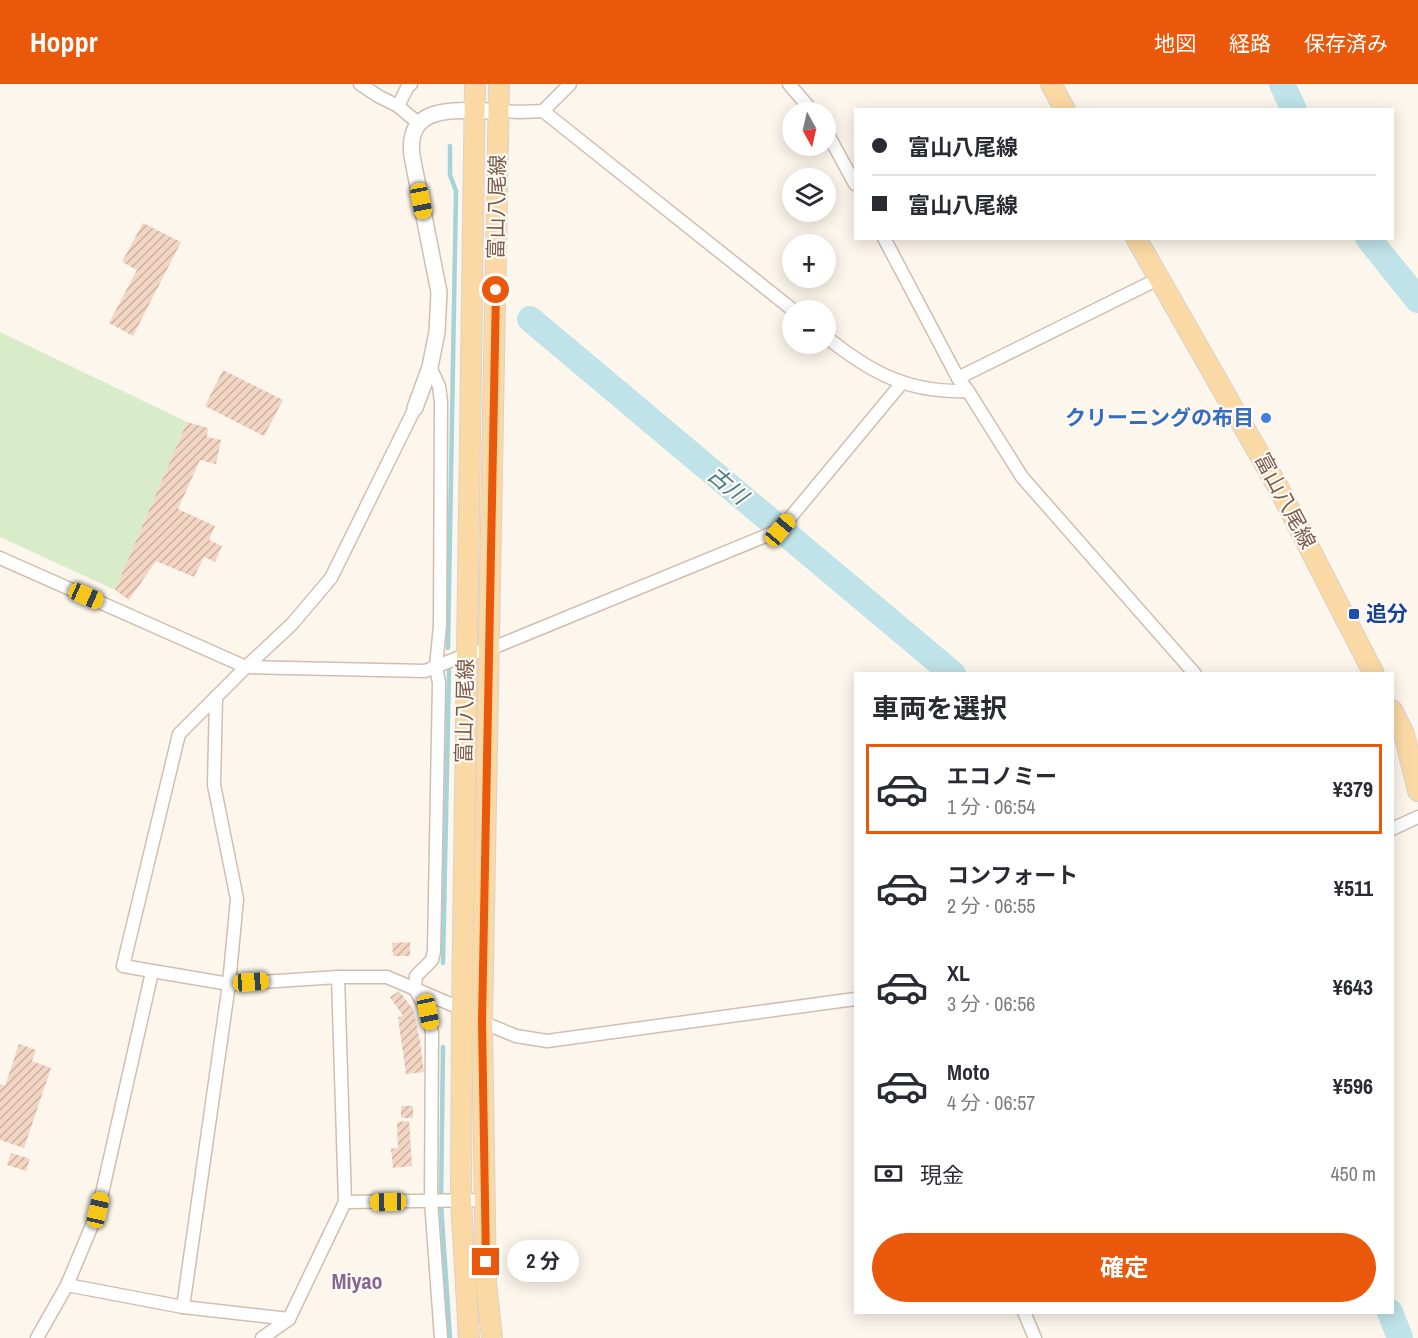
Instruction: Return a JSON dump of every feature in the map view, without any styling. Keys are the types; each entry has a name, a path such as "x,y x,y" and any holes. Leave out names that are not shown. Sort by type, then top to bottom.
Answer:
{"main road":[{"name":"富山八尾線","path":"469,1338 461,1200 465,656 475,84"},
{"name":"富山八尾線","path":"492,1338 486,1283 482,1022 499,84"},
{"path":"1051,84 1064,108"},
{"name":"富山八尾線","path":"1137,240 1278,487 1373,672"},
{"path":"1394,714 1404,734 1418,791"}],"street":[{"path":"360,84 398,106 418,123"},
{"path":"398,106 411,84"},
{"path":"543,111 570,84"},
{"path":"789,84 804,102"},
{"path":"782,301 543,111 435,113 418,123 410,146 439,292 437,332 430,367 415,408 331,578 292,624 178,734 123,966 229,984 338,977 387,977 462,1009 482,1022 516,1036 546,1041 854,999"},
{"path":"836,149 854,182"},
{"path":"885,240 958,378 1022,477 1193,672"},
{"path":"958,378 1158,279"},
{"path":"836,345 854,359 901,384 947,392 968,391"},
{"path":"430,367 439,386 441,402 440,625 436,667 439,683 434,951 432,960 416,976 415,989 428,1012 432,1034 431,1201 441,1338"},
{"path":"0,558 246,667 425,671 490,649 780,530 901,384"},
{"path":"183,1307 229,984 237,899 214,785 216,697"},
{"path":"1394,829 1418,817"},
{"path":"37,1338 67,1285 98,1210 152,972"},
{"path":"262,1338 289,1319 345,1202 338,977"},
{"path":"345,1202 484,1200"},
{"path":"67,1285 183,1307 289,1319"},
{"path":"1025,1314 1035,1338"}],"green space":[{"path":"0,332 187,422 115,590 0,537"}],"building":[{"path":"143,223 181,242 133,336 109,323 137,270 122,262"},
{"path":"223,370 283,400 264,436 205,406"},
{"path":"187,422 208,428 207,437 221,440 216,464 200,460 178,509 215,526 209,540 222,546 215,562 204,557 194,577 156,561 129,600 115,590"},
{"path":"410,942 410,956 393,956 392,943"},
{"path":"399,991 413,1009 424,1072 406,1074 398,1017 403,1016 390,997"},
{"path":"19,1044 36,1050 32,1061 51,1068 24,1148 0,1140 0,1084 5,1086"},
{"path":"401,1106 413,1106 413,1118 401,1118"},
{"path":"409,1121 412,1166 393,1168 391,1149 398,1148 397,1122"},
{"path":"11,1153 30,1159 26,1171 7,1165"}],"waterway":[{"path":"1282,84 1293,108"},
{"path":"448,648 456,191 450,175 450,146"},
{"path":"1370,240 1418,300"},
{"name":"古川","path":"530,319 951,672"},
{"path":"443,963 449,670"},
{"path":"443,1047 441,1204 450,1338"},
{"name":"古川","path":"1391,1314 1400,1338"}],"place":[{"name":"クリーニングの布目","path":"1266,418"},
{"name":"追分","path":"1354,614"}],"district":[{"name":"Miyao","path":"357,1281"}],"route":[{"path":"486,1262 482,1022 496,290"}]}
